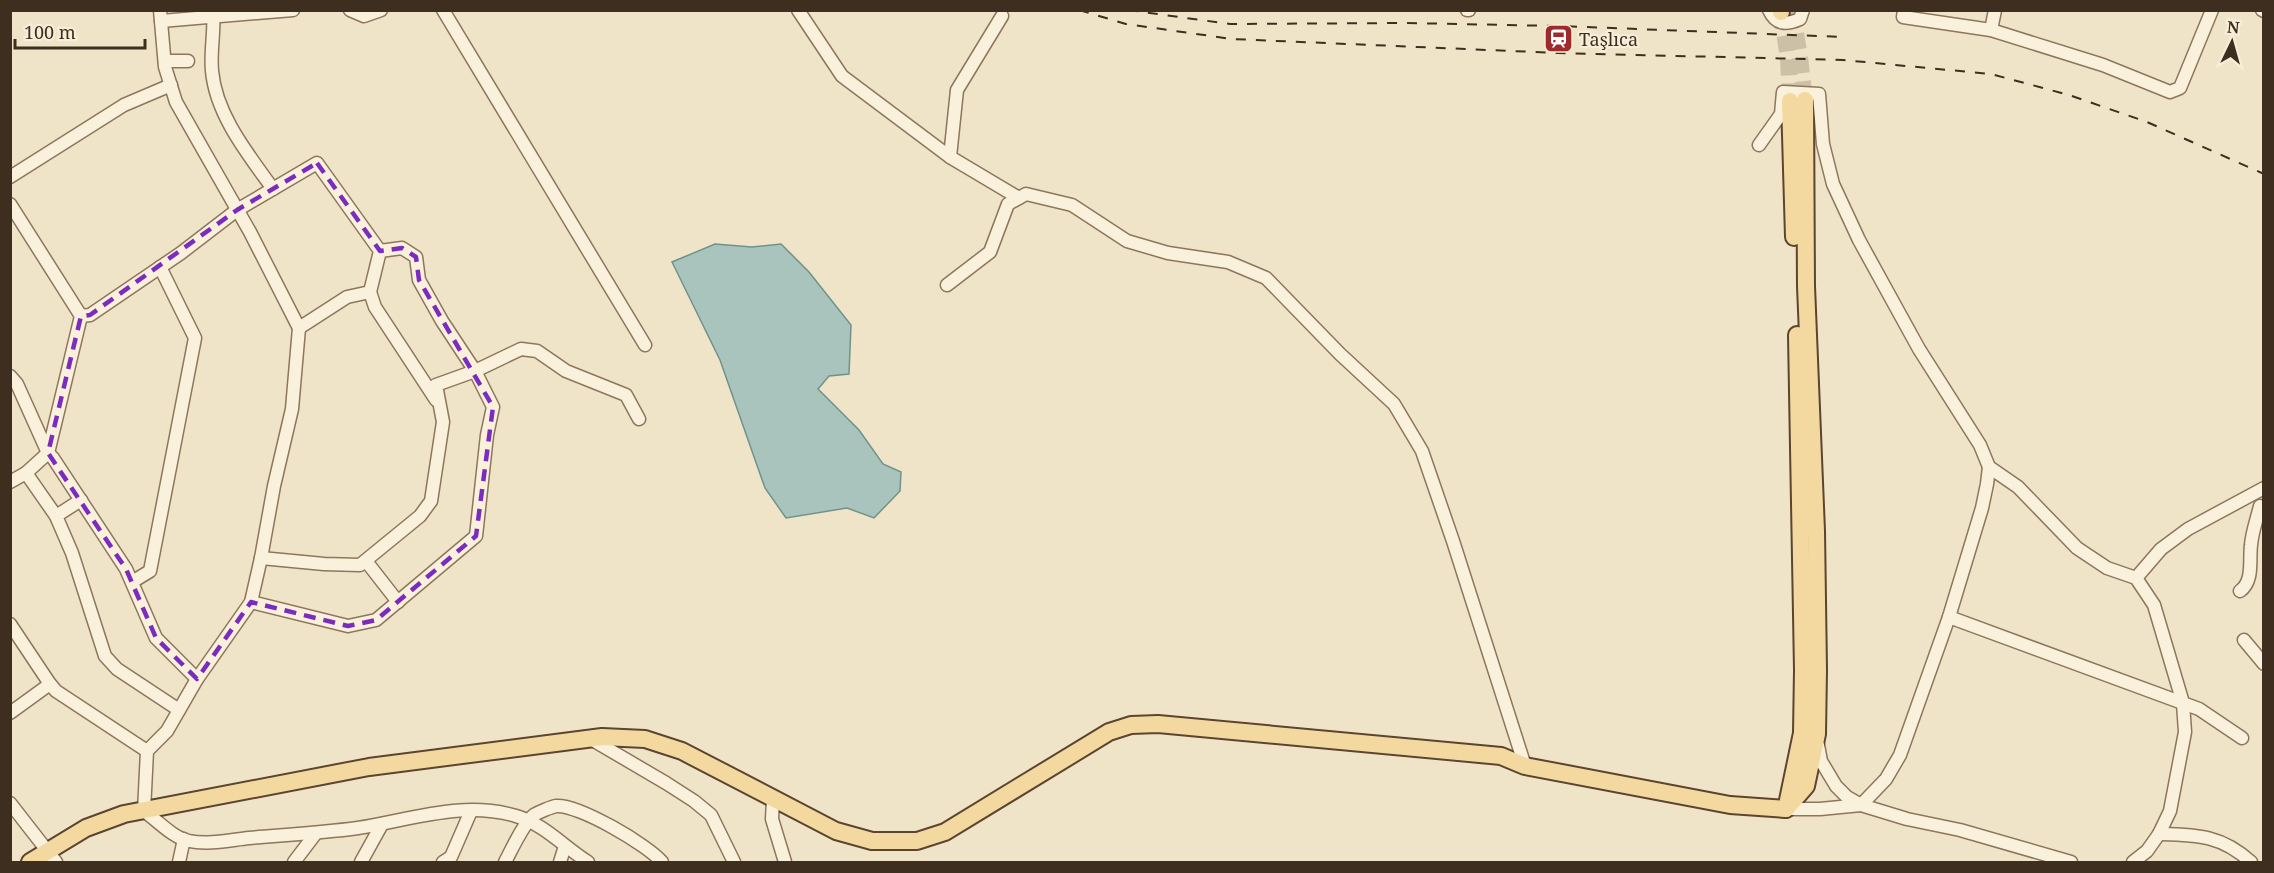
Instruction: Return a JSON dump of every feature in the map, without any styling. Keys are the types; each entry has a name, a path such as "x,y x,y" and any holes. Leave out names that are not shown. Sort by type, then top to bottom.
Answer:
{"main road":[{"path":"1797,101 1817,554 1818,670 1817,734 1806,786 1786,809 1802,733 1803,670 1797,101"},
{"path":"30,862 51,857 86,828 124,814 369,767 603,737 645,739 672,748 836,831 872,841 917,841 945,832 1109,732 1131,725 1158,724 1501,756 1525,766 1730,805 1786,809"}],"street":[{"path":"293,10 160,16 165,61 176,102 237,210 299,328 292,409 251,602 197,679 167,731 147,751 144,810 184,839 206,842 316,833 382,824 444,810 515,815 541,826 588,862"},
{"path":"350,10 364,16 381,10"},
{"path":"443,10 645,345"},
{"path":"798,10 842,76 950,157 1019,198"},
{"path":"1777,11 1774,20 1789,23 1800,19 1803,10"},
{"path":"1904,10 1903,17 1991,30 2103,65 2170,92 2180,88 2212,10"},
{"path":"1991,30 1995,10"},
{"path":"214,14 212,71 222,108 240,142 273,189"},
{"path":"950,157 957,90 1002,16"},
{"path":"165,61 188,61"},
{"path":"10,177 124,105 171,85"},
{"path":"1759,145 1781,114 1783,92 1819,94 1823,144 1833,184 1859,240 1919,349 1980,445 1989,467 1988,484 1982,507 1949,617 1900,755 1886,779 1861,805 1820,809 1786,809"},
{"path":"81,316 90,315 237,210 317,163 380,251 370,292 375,307 440,406"},
{"path":"947,285 990,252 1008,204 1026,194 1072,205 1127,241 1168,253 1228,262 1266,278 1340,354 1394,404 1422,451 1525,766"},
{"path":"10,204 81,316 48,453 10,482"},
{"path":"251,602 348,626 376,620 476,536 487,435 493,407 475,371 442,321 419,280 416,256 402,248 380,251"},
{"path":"132,582 150,571 195,338 160,267"},
{"path":"299,328 347,297 370,292"},
{"path":"261,558 324,564 360,565 366,561 420,516 431,501 443,422 436,385 475,371 521,349 537,351 566,371 626,395 639,419"},
{"path":"10,376 17,384 48,453 126,568 156,638 197,679"},
{"path":"1989,467 2018,487 2077,548 2107,568 2136,578 2154,605 2182,703 2185,732 2170,811 2159,834 2147,851 2133,862"},
{"path":"26,472 56,516 69,546 105,656 117,669 179,710"},
{"path":"2136,578 2162,549 2188,529 2264,488"},
{"path":"2240,591 2246,586 2250,569 2251,543 2262,507 2247,497"},
{"path":"56,516 81,500"},
{"path":"366,561 398,602"},
{"path":"1949,617 2199,709 2242,738"},
{"path":"10,624 56,691 147,751"},
{"path":"2244,640 2264,664"},
{"path":"10,713 50,684"},
{"path":"1817,734 1821,761 1836,786 1847,797 1861,805 1908,819 1960,830 2071,862"},
{"path":"591,739 685,795 711,815 734,862"},
{"path":"773,799 772,819 785,862"},
{"path":"10,803 51,857"},
{"path":"505,862 535,814 556,806 620,830 662,862"},
{"path":"443,862 451,857 471,811"},
{"path":"361,862 382,824"},
{"path":"294,862 316,833"},
{"path":"2159,834 2212,838 2227,844 2251,862"},
{"path":"179,862 184,839"},
{"path":"560,862 565,846"}],"highlighted area":[{"path":"317,163 380,251 402,248 416,257 419,280 493,407 476,536 376,620 348,626 251,602 197,679 156,638 126,569 48,453 81,316 90,315 237,210"}],"water":[{"path":"715,244 752,247 781,244 809,272 851,325 849,374 829,376 818,389 859,430 883,464 901,472 900,491 874,518 847,508 786,518 765,488 720,360 672,262"}],"tunnel":[{"path":"1792,10 1805,100"},
{"path":"1781,12 1788,58 1790,101"}],"railway":[{"path":"1079,10 1126,24 1232,39 1558,53 1843,60 1991,74 2069,95 2147,122 2264,174"},
{"path":"1128,10 1230,24 1405,23 1559,26 1845,37"}],"place":[{"name":"Taşlıca","path":"1558,39"}]}
